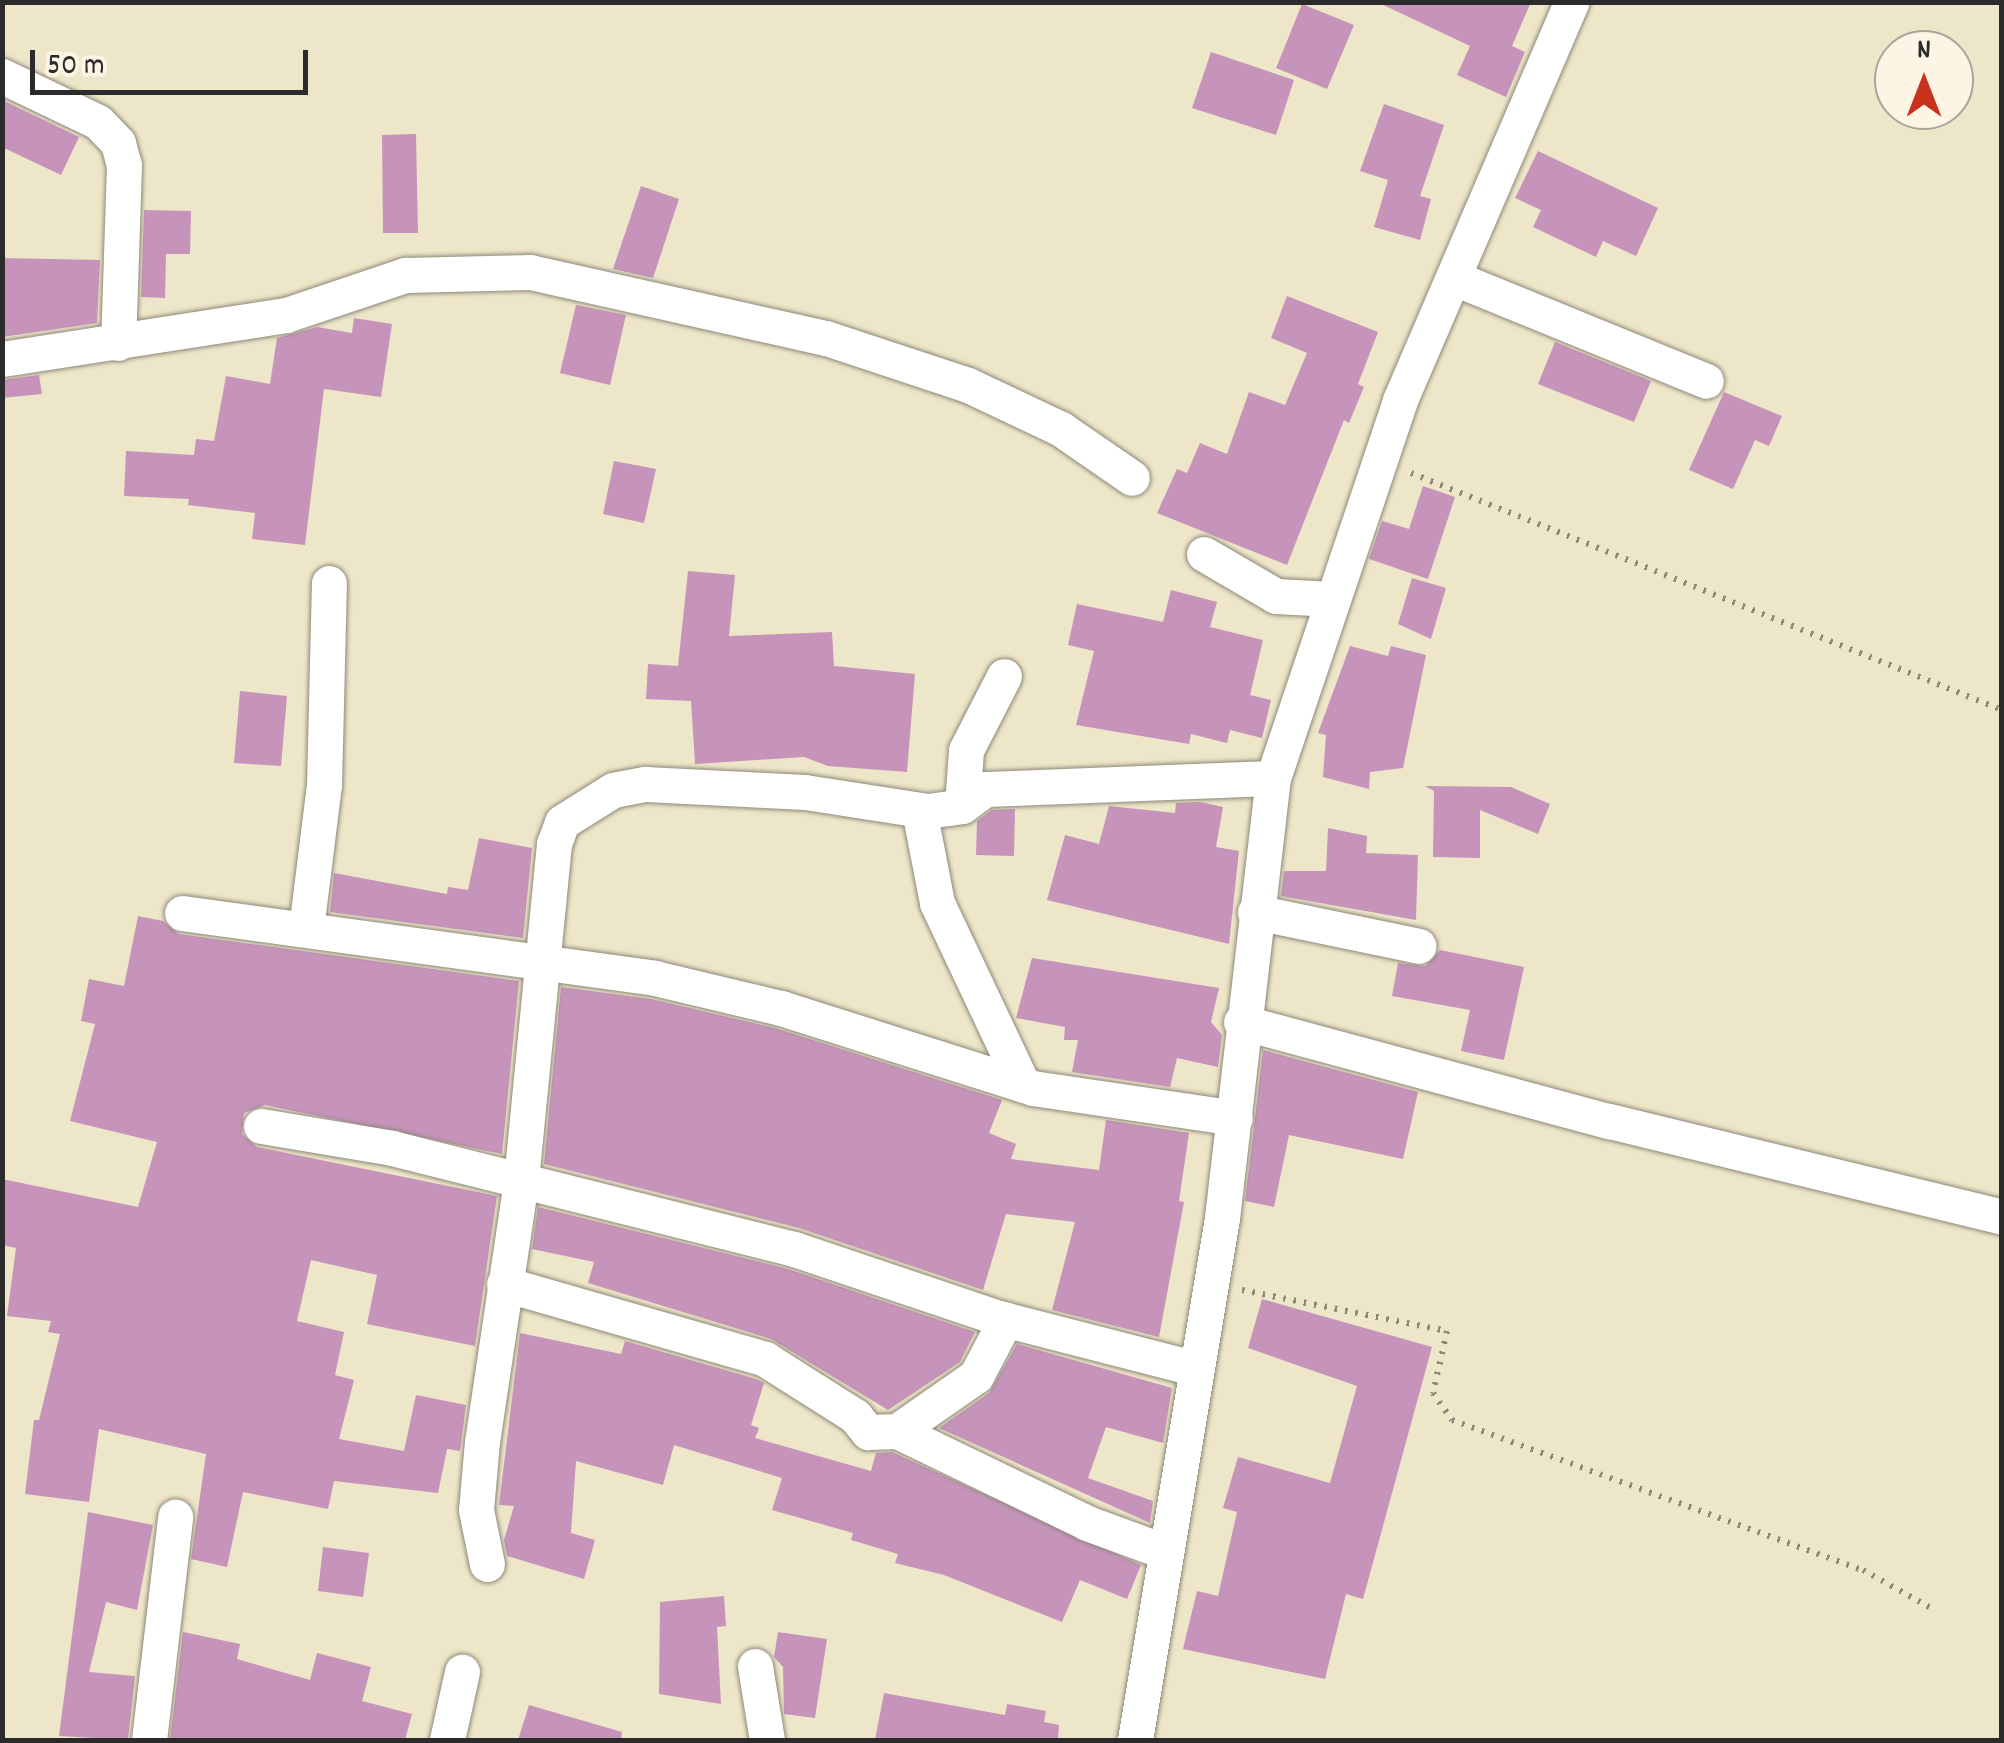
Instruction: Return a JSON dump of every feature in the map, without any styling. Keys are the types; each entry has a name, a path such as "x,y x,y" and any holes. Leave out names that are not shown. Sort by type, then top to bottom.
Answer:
{"street":[{"path":"1134,1740 1210,1287 1234,1118 1241,1022 1273,778 1378,460 1571,2"},
{"path":"2,76 98,122 118,143 124,165 118,343"},
{"path":"2,359 286,314 405,275 530,272 582,278 826,338 968,385 1061,429 1132,478"},
{"path":"1454,278 1706,382"},
{"path":"1204,554 1276,596 1333,599"},
{"path":"306,929 324,785 328,584"},
{"path":"1004,676 941,809 937,903 1040,1090"},
{"path":"488,1564 476,1510 521,1180 554,844 562,822 612,790 645,784 788,791 941,809 986,789 1273,778"},
{"path":"1256,912 1418,946"},
{"path":"182,913 545,959 780,1008 1040,1090 1234,1118"},
{"path":"1241,1022 1609,1121 2002,1216"},
{"path":"261,1126 521,1180 794,1250 992,1315 1197,1369"},
{"path":"504,1284 765,1359 872,1425 1087,1523 1166,1552"},
{"path":"872,1425 976,1376 992,1315"},
{"path":"149,1740 174,1516"},
{"path":"755,1666 767,1740"},
{"path":"447,1740 462,1672"}],"path":[{"path":"1378,460 2002,710"},
{"path":"1210,1287 1447,1330 1433,1393 1452,1420 1863,1570 1929,1607"}],"building":[{"path":"1377,2 1531,2 1512,46 1525,52 1506,97 1457,75 1470,46"},
{"path":"1302,4 1354,25 1327,89 1276,68"},
{"path":"1211,52 1294,80 1276,135 1192,108"},
{"path":"2,100 79,137 61,175 2,147"},
{"path":"1384,104 1444,125 1420,196 1431,199 1420,240 1374,227 1388,180 1360,171"},
{"path":"416,134 418,233 383,233 382,135"},
{"path":"1538,151 1658,208 1636,256 1603,241 1596,257 1533,227 1541,210 1515,198"},
{"path":"641,186 679,199 653,278 613,269"},
{"path":"144,210 191,211 190,254 166,254 165,298 141,297"},
{"path":"2,258 100,260 97,323 2,337"},
{"path":"1287,296 1378,332 1358,384 1364,387 1349,423 1344,420 1287,565 1157,513 1177,469 1187,473 1200,443 1227,454 1249,392 1285,405 1307,353 1271,338"},
{"path":"576,305 626,315 610,385 560,373"},
{"path":"354,318 392,324 381,397 324,389 305,545 252,539 255,513 188,505 189,499 124,496 126,451 194,455 196,439 214,441 226,376 270,384 277,338 317,327 352,333"},
{"path":"1555,342 1651,381 1634,422 1538,384"},
{"path":"39,375 42,394 2,398 2,380"},
{"path":"1724,392 1782,416 1769,446 1755,440 1733,489 1689,470"},
{"path":"614,461 656,469 644,523 603,514"},
{"path":"1423,486 1455,497 1428,579 1369,559 1382,521 1409,529"},
{"path":"688,571 735,575 729,636 832,632 834,666 915,674 907,772 828,766 804,757 695,764 691,701 646,699 648,664 678,666"},
{"path":"1412,578 1446,588 1431,639 1398,624"},
{"path":"1171,590 1217,602 1210,627 1263,640 1250,695 1271,700 1262,738 1230,730 1227,743 1191,734 1189,744 1076,725 1094,651 1068,645 1077,604 1163,622"},
{"path":"1350,646 1388,656 1391,646 1426,655 1403,768 1370,772 1369,789 1323,777 1326,735 1318,733"},
{"path":"240,691 287,696 281,766 234,763"},
{"path":"1425,786 1511,787 1550,804 1538,834 1480,810 1480,858 1433,857 1434,791"},
{"path":"1200,802 1223,807 1216,847 1239,851 1229,944 1047,900 1065,835 1099,844 1109,806 1175,813 1176,803"},
{"path":"1015,809 1014,856 976,855 977,821 992,810"},
{"path":"1328,828 1367,836 1366,853 1418,855 1416,920 1281,896 1284,871 1326,871"},
{"path":"479,838 532,848 523,938 330,912 334,873 447,894 448,887 468,890"},
{"path":"138,916 163,921 179,934 519,981 502,1154 265,1105 244,1113 242,1134 257,1147 497,1196 475,1346 367,1324 377,1275 311,1260 297,1321 344,1332 335,1375 354,1380 339,1439 404,1451 416,1395 466,1405 460,1451 447,1449 438,1493 334,1481 328,1509 243,1492 227,1567 191,1559 206,1454 99,1429 89,1502 25,1494 34,1420 39,1420 60,1334 48,1332 51,1321 7,1316 16,1248 2,1245 2,1179 138,1207 157,1142 70,1121 95,1024 81,1021 89,979 124,986"},
{"path":"1440,950 1524,967 1504,1060 1461,1051 1470,1010 1392,996 1398,963 1425,966"},
{"path":"1032,958 1219,988 1211,1022 1222,1035 1218,1067 1177,1058 1170,1087 1072,1072 1078,1040 1064,1040 1065,1027 1016,1018"},
{"path":"561,987 651,999 775,1028 1002,1100 989,1133 1016,1144 1011,1159 1099,1170 1106,1120 1189,1133 1179,1201 1184,1202 1159,1337 1052,1310 1075,1222 1006,1214 983,1290 799,1228 544,1164"},
{"path":"1263,1050 1418,1092 1403,1159 1289,1135 1274,1207 1245,1201"},
{"path":"538,1207 788,1269 975,1332 960,1362 888,1410 771,1339 588,1283 594,1262 532,1249"},
{"path":"1262,1299 1432,1347 1363,1599 1346,1594 1325,1679 1183,1649 1197,1591 1218,1596 1237,1512 1223,1508 1238,1457 1330,1483 1357,1386 1248,1348"},
{"path":"520,1333 621,1354 625,1341 756,1379 764,1383 751,1425 759,1428 755,1438 871,1471 876,1453 892,1452 1141,1565 1127,1599 1080,1580 1062,1622 944,1575 895,1563 898,1554 851,1540 853,1533 772,1510 782,1478 674,1445 663,1485 576,1461 571,1533 595,1540 584,1579 507,1556 504,1540 514,1506 499,1505"},
{"path":"1017,1344 1172,1388 1163,1443 1106,1427 1088,1478 1153,1501 1150,1523 939,1428 989,1393"},
{"path":"88,1512 153,1525 137,1610 106,1602 89,1672 135,1676 128,1740 59,1736"},
{"path":"323,1547 369,1553 363,1597 318,1591"},
{"path":"724,1596 726,1626 717,1627 721,1704 659,1694 660,1602"},
{"path":"183,1632 240,1644 237,1659 310,1680 317,1653 371,1667 362,1701 412,1714 405,1740 170,1740"},
{"path":"778,1632 827,1639 815,1718 784,1714 783,1667 774,1657"},
{"path":"884,1693 1005,1715 1007,1704 1046,1711 1044,1722 1059,1725 1058,1740 875,1740"},
{"path":"529,1705 622,1732 621,1740 518,1740"}]}
